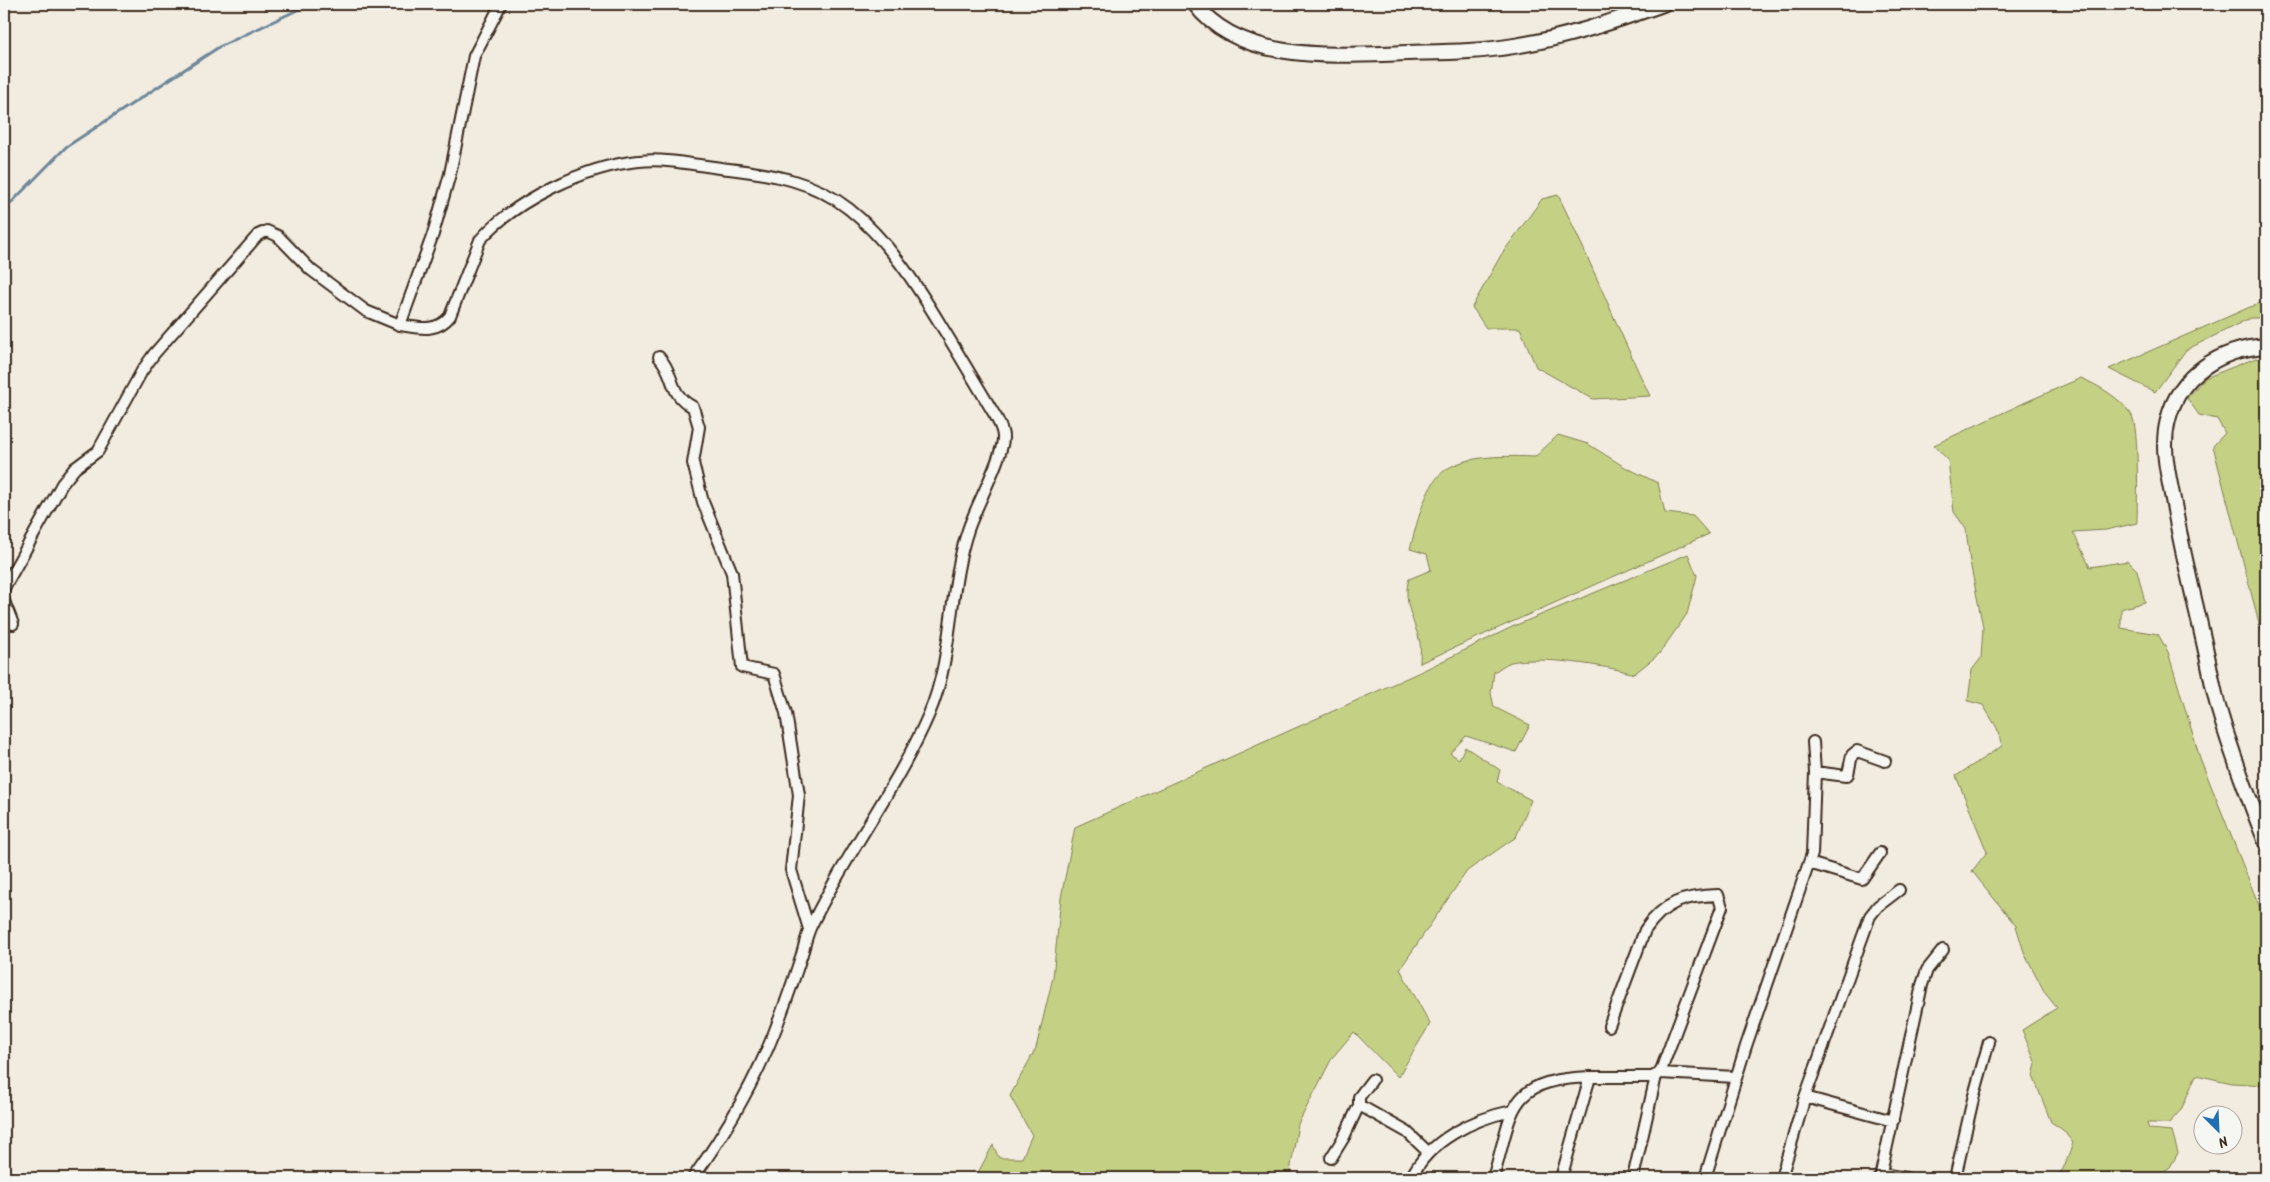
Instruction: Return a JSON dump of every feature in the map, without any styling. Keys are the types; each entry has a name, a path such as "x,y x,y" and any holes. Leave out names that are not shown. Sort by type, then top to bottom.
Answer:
{"main road":[{"path":"1195,4 1206,17 1218,26 1247,41 1318,56 1457,51 1513,46 1582,32 1664,4"},
{"path":"2266,346 2227,353 2197,371 2181,390 2174,403 2167,421 2165,451 2182,550 2219,709 2240,775 2266,842"}],"street":[{"path":"400,325 433,234 450,174 474,56 501,4"},
{"path":"4,588 62,484 75,468 98,451 142,371 154,354 258,235 267,231 278,236 310,270 366,311 400,325 429,328 445,322 450,316 480,240 511,212 588,171 639,161 669,161 759,173 801,182 835,199 850,209 902,264 996,417 1003,436 1001,451 972,518 963,545 938,692 930,713 896,779 832,883 809,928 783,1011 762,1060 732,1119 693,1178"},
{"path":"659,357 666,364 676,394 684,402 693,406 699,427 693,463 703,502 732,572 742,667 774,674 786,713 800,795 790,870 809,928"},
{"path":"4,600 13,624"},
{"path":"1706,1178 1736,1077 1809,863 1814,838 1816,772 1813,742"},
{"path":"1816,772 1846,776 1852,755 1858,751 1885,760"},
{"path":"1809,863 1862,880 1880,853"},
{"path":"1781,1178 1805,1097 1870,916 1878,906 1899,890"},
{"path":"1609,1026 1645,930 1652,920 1661,910 1686,899 1718,895 1722,907 1658,1074 1632,1178"},
{"path":"1906,1178 1881,1176 1922,985 1927,970 1943,950"},
{"path":"1955,1178 1973,1099 1989,1042"},
{"path":"1493,1178 1512,1111 1522,1095 1543,1083 1568,1078 1658,1074 1736,1077"},
{"path":"1561,1178 1590,1077"},
{"path":"1331,1158 1344,1137 1359,1105 1359,1097 1372,1080"},
{"path":"1805,1097 1893,1121"},
{"path":"1359,1105 1407,1132 1428,1152"},
{"path":"1411,1178 1428,1152 1469,1124 1484,1117 1512,1111"}],"green space":[{"path":"1558,195 1650,396 1593,399 1536,367 1520,328 1486,328 1472,307 1501,255 1542,199"},
{"path":"2266,300 2266,318 2250,318 2186,350 2155,392 2109,369"},
{"path":"2256,358 2266,361 2266,650 2213,446 2225,433 2217,419 2199,415 2187,398 2205,378"},
{"path":"2081,378 2121,402 2131,414 2134,422 2137,449 2137,523 2106,530 2073,532 2090,567 2128,561 2137,570 2145,602 2121,609 2121,628 2158,634 2168,652 2200,758 2266,923 2266,1085 2232,1083 2196,1075 2181,1110 2169,1123 2147,1123 2149,1129 2172,1131 2178,1153 2169,1169 2158,1176 2159,1178 2055,1178 2063,1169 2073,1143 2063,1130 2051,1122 2033,1076 2036,1064 2022,1030 2057,1008 2045,993 2024,952 2016,926 1972,871 1987,852 1956,776 2002,746 1997,728 1983,705 1968,701 1972,670 1981,658 1983,627 1970,562 1966,529 1954,512 1948,460 1934,445"},
{"path":"1558,435 1588,444 1623,466 1658,483 1665,513 1693,516 1709,534 1420,663 1420,643 1408,603 1407,587 1409,579 1431,570 1427,554 1410,549 1426,496 1437,477 1453,465 1476,459 1513,456 1535,457"},
{"path":"1688,554 1697,576 1687,614 1659,654 1634,674 1590,665 1538,660 1511,662 1494,672 1491,693 1494,707 1530,725 1516,752 1466,736 1450,753 1459,759 1465,747 1500,770 1497,782 1531,800 1516,837 1467,871 1400,969 1430,1024 1398,1077 1354,1032 1332,1058 1298,1124 1289,1178 975,1178 993,1145 999,1158 1022,1158 1032,1135 1010,1096 1036,1048 1053,977 1061,898 1075,827 1420,672 1514,626"}],"waterway":[{"path":"4,210 66,147 219,47 310,4"}]}
